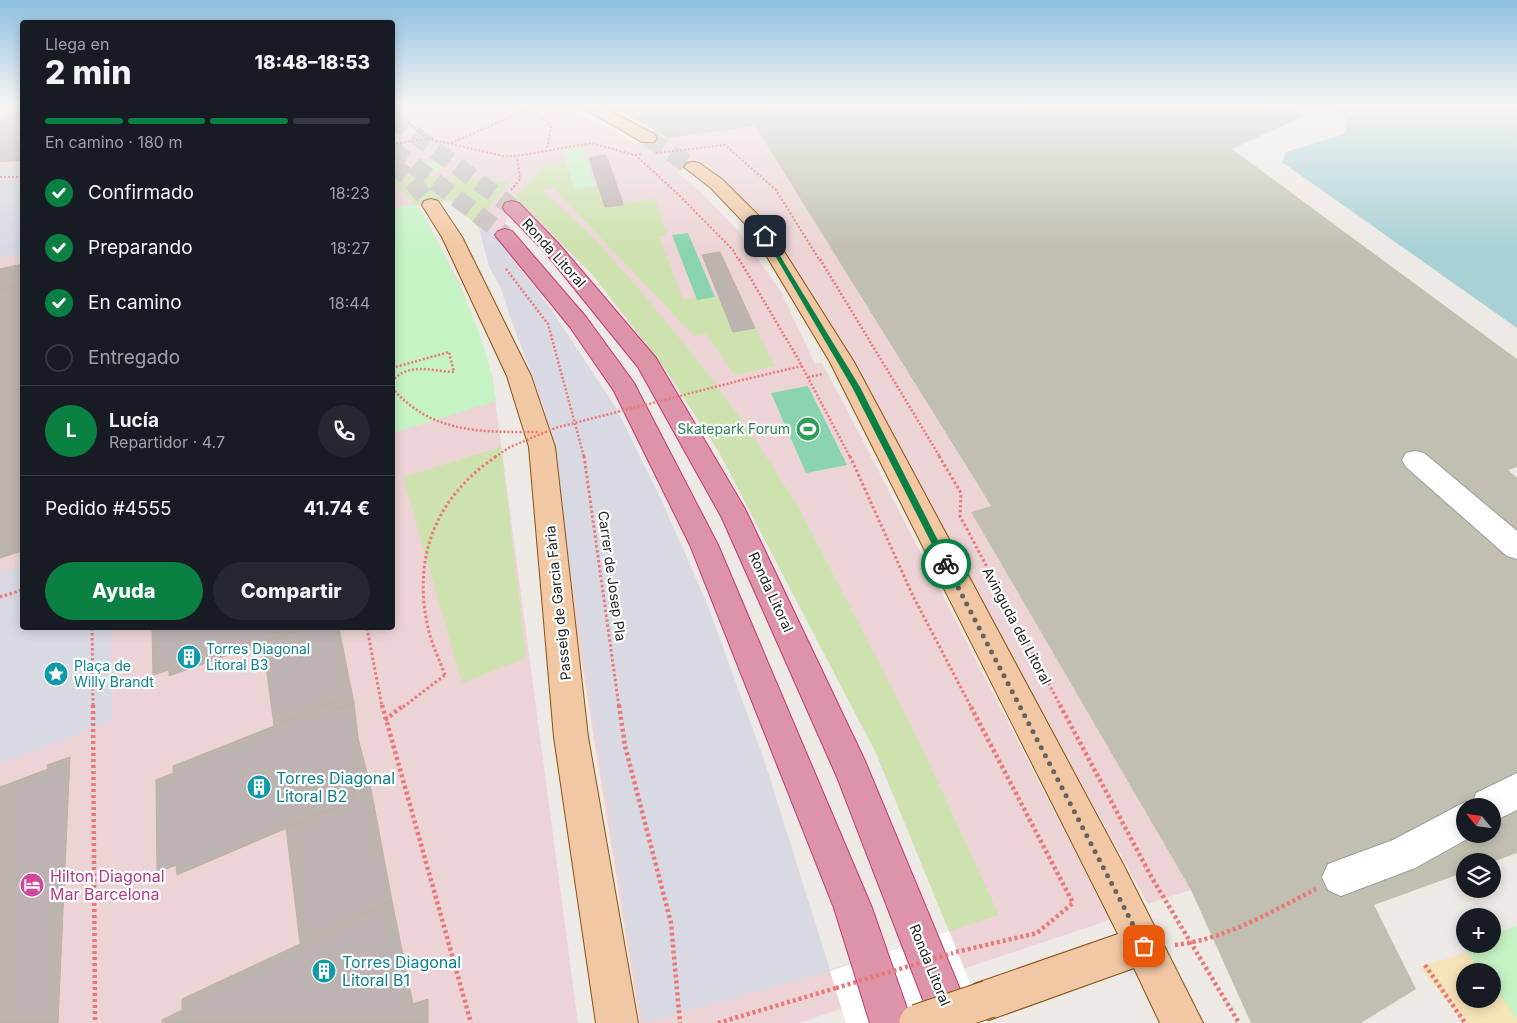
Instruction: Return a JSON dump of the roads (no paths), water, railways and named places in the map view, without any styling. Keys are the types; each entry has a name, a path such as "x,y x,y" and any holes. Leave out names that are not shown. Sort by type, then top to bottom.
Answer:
{"highway":[{"name":"Ronda Litoral","path":"511,200 648,363 735,517 853,773 953,1023"},
{"name":"Ronda Litoral","path":"505,235 578,322 625,389 704,545 852,908 890,1023"}],"main road":[{"path":"691,158 759,228 842,362 1182,1023"},
{"name":"Passeig de Garcia Fària","path":"432,205 452,237 519,376 542,447 571,737 617,1023"},
{"path":"918,1023 1144,946"}],"lane":[{"path":"1415,460 1517,548"},
{"path":"1501,799 1517,790"},
{"path":"1341,877 1402,855 1456,825"}],"water":[{"path":"1286,153 1517,153 1517,328 1282,162"}],"tunnel":[{"path":"397,153 505,235"},
{"path":"439,153 512,207"},
{"path":"671,153 693,167"},
{"path":"395,167 411,180 431,205"}],"place":[{"name":"Skatepark Forum","path":"808,429"},
{"name":"Torres Diagonal Litoral B3","path":"189,657"},
{"name":"Plaça de Willy Brandt","path":"56,674"},
{"name":"Torres Diagonal Litoral B2","path":"259,787"},
{"name":"Hilton Diagonal Mar Barcelona","path":"32,885"},
{"name":"Torres Diagonal Litoral B1","path":"324,971"}]}
